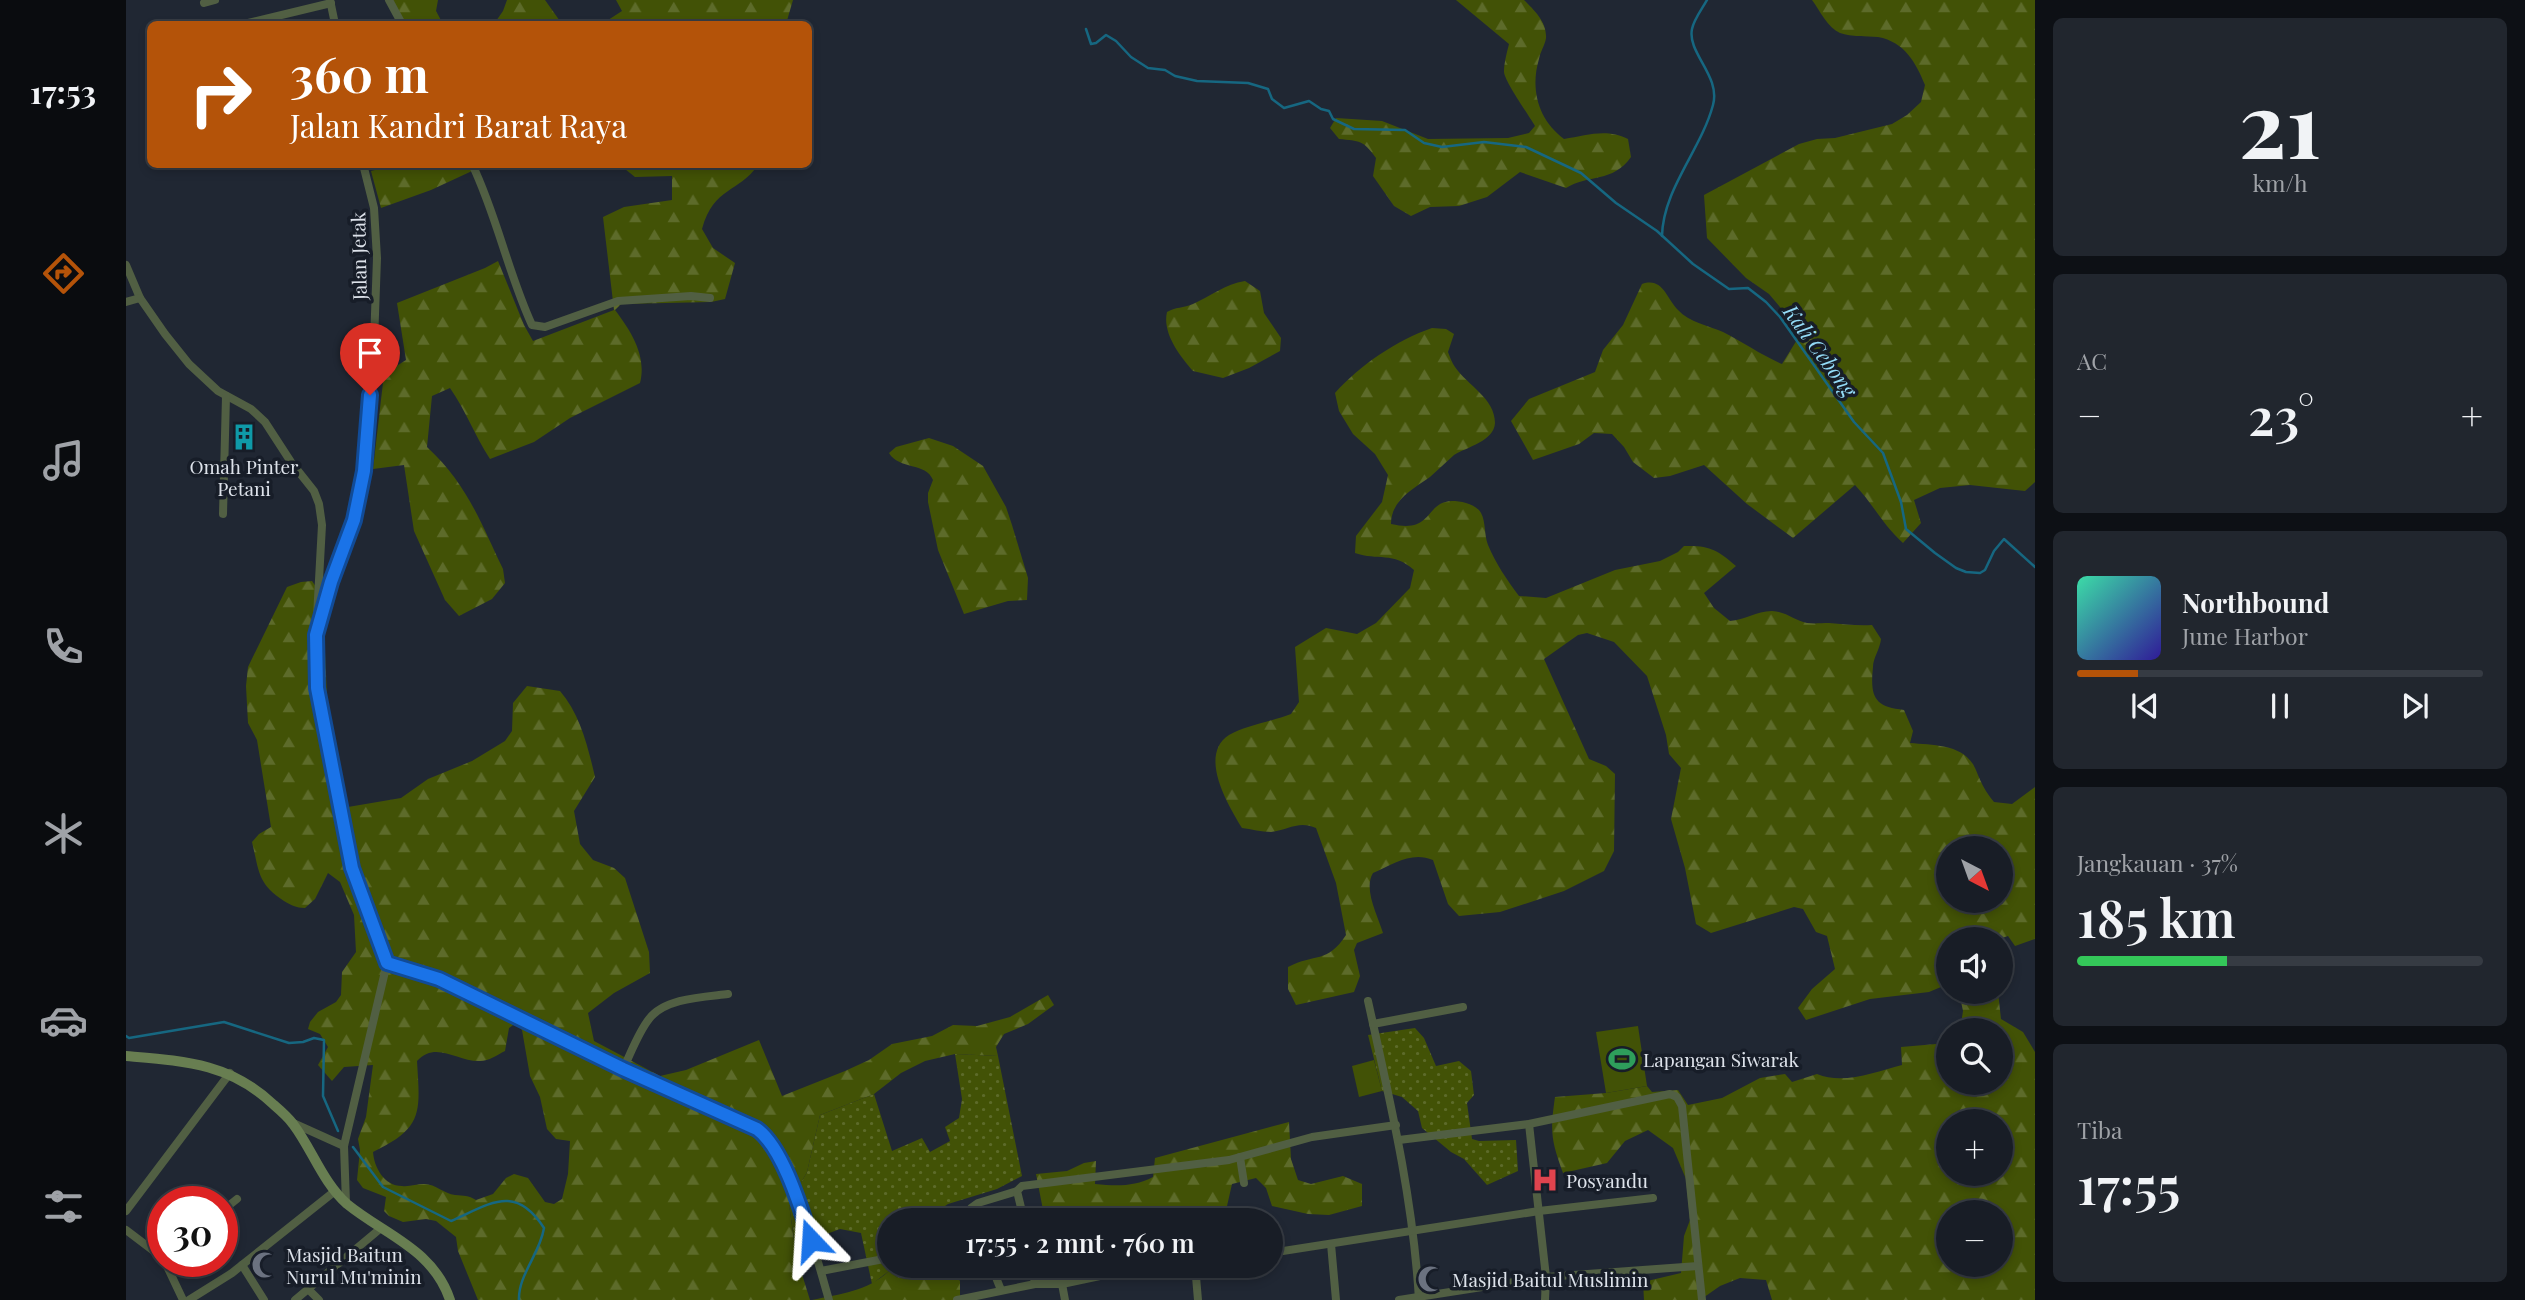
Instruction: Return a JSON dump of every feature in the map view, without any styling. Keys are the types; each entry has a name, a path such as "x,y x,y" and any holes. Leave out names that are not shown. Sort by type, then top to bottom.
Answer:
{"main road":[{"path":"126,1056 185,1063 230,1073 267,1098 293,1123 335,1191 346,1203 427,1260 438,1274 450,1300"}],"street":[{"path":"204,3 215,0"},
{"path":"389,0 400,21"},
{"path":"255,21 331,1 334,21"},
{"name":"Jalan Jetak","path":"316,635 331,582 354,520 364,471 373,370 377,258 374,208 364,168"},
{"path":"474,168 485,191 531,325 544,327 618,301 691,296 710,298"},
{"path":"126,265 140,298 189,364 226,396 251,409 265,422 314,491 319,504 321,524 316,635 317,688 352,868 387,963 344,1146 346,1203"},
{"path":"126,302 140,298"},
{"path":"223,514 226,396"},
{"path":"387,963 439,979 765,1135 796,1196 829,1300"},
{"path":"623,1069 645,1026 658,1010 692,1000 728,994"},
{"path":"1368,1001 1399,1140 1414,1232 1419,1299"},
{"path":"1373,1024 1463,1007"},
{"path":"126,1211 230,1073"},
{"path":"1399,1140 1529,1124 1670,1094 1676,1097 1682,1106 1702,1300"},
{"path":"293,1123 344,1146"},
{"path":"1529,1124 1546,1278 1545,1300"},
{"path":"971,1208 1030,1184 1240,1157 1312,1138 1396,1125"},
{"path":"1240,1157 1244,1182"},
{"path":"189,1300 243,1265 335,1191"},
{"path":"1017,1191 1021,1208"},
{"path":"1283,1251 1539,1211 1653,1198"},
{"path":"295,1300 381,1228"},
{"path":"126,1230 147,1247"},
{"path":"1331,1244 1336,1300"},
{"path":"821,1271 877,1260"},
{"path":"243,1265 264,1300"},
{"path":"1399,1300 1546,1278 1699,1266"},
{"path":"172,1277 183,1300"},
{"path":"996,1278 1001,1290"},
{"path":"1034,1278 1035,1284"},
{"path":"957,1300 1035,1284 1062,1284 1090,1278"},
{"path":"1195,1278 1198,1300"},
{"path":"1062,1284 1065,1300"},
{"path":"308,1289 319,1300"}],"green space":[{"path":"393,0 438,0 436,11 441,21 398,21 401,16"},
{"path":"507,0 545,0 560,21 496,21"},
{"path":"616,0 793,0 787,21 607,21 622,11"},
{"path":"1456,0 1524,0 1539,17 1546,32 1535,81 1538,103 1548,123 1564,139 1604,133 1628,139 1631,157 1624,165 1608,175 1566,188 1520,172 1487,197 1459,206 1430,207 1411,216 1394,206 1373,176 1376,158 1360,142 1339,139 1330,128 1336,118 1382,121 1428,139 1508,138 1529,133 1535,126 1505,77 1504,65 1509,44"},
{"path":"1812,0 2035,0 2035,482 2025,491 1970,485 1940,488 1914,500 1921,523 1903,543 1855,485 1793,538 1747,504 1704,465 1654,478 1633,462 1612,434 1594,433 1579,444 1533,460 1511,421 1529,399 1595,372 1603,350 1623,325 1642,284 1655,283 1688,318 1723,332 1782,364 1800,335 1769,294 1746,278 1707,238 1704,195 1799,144 1892,124 1921,102 1925,85 1913,61 1902,49 1878,37 1854,36 1836,31"},
{"path":"383,168 479,168 431,190 381,208 371,171"},
{"path":"624,168 756,168 720,197 707,215 702,229 713,248 735,263 725,299 711,302 621,304 615,310 636,344 641,363 640,383 570,418 534,442 490,459 450,388 432,396 427,447 463,489 503,569 505,583 492,599 459,616 445,600 414,531 404,465 373,469 384,374 406,360 397,303 498,261 533,341 614,310 603,217 624,207 672,200 672,176 635,177"},
{"path":"1245,281 1260,291 1264,313 1281,338 1280,351 1223,378 1193,371 1170,336 1167,312 1193,304 1225,287"},
{"path":"1432,328 1446,329 1454,334 1448,352 1452,362 1460,374 1486,399 1494,414 1495,423 1485,439 1454,455 1404,496 1395,508 1391,524 1415,525 1443,503 1456,501 1472,505 1483,517 1487,541 1495,559 1519,596 1546,598 1615,570 1660,561 1684,546 1700,546 1718,552 1736,566 1704,593 1714,608 1730,621 1772,611 1807,623 1872,625 1881,639 1873,664 1874,693 1880,703 1904,710 1913,731 1910,743 1938,745 1963,754 1970,760 1994,802 2012,804 2035,787 2035,939 2015,946 2013,927 1936,927 1936,989 1870,999 1806,1020 1798,1008 1812,989 1835,969 1827,936 1816,932 1803,909 1794,907 1711,933 1696,924 1685,868 1671,819 1681,768 1669,754 1666,735 1647,676 1614,642 1587,633 1578,635 1544,659 1589,759 1606,766 1615,774 1614,851 1604,871 1564,891 1500,912 1459,916 1448,904 1433,860 1418,857 1395,863 1373,873 1370,879 1370,895 1383,933 1357,943 1354,950 1360,976 1354,992 1296,1005 1288,989 1288,967 1326,954 1346,935 1336,883 1316,828 1299,825 1271,832 1242,828 1219,780 1216,755 1220,744 1229,735 1291,714 1299,702 1295,647 1326,628 1357,634 1376,623 1410,588 1414,570 1406,564 1392,558 1355,553 1356,536 1382,502 1388,475 1375,454 1353,434 1339,411 1335,393 1367,363 1393,346"},
{"path":"929,438 953,446 983,466 1006,507 1012,525 1028,578 1027,600 1008,601 964,614 938,550 928,502 933,480 930,474 899,462 889,453 896,447"},
{"path":"312,581 321,594 332,601 322,637 328,719 348,807 401,798 428,779 472,761 505,741 512,731 513,703 527,686 560,691 567,700 582,731 595,777 574,811 580,844 593,860 614,868 625,878 649,952 650,973 614,993 588,1013 594,1041 660,1076 686,1070 759,1040 782,1096 869,1060 892,1044 932,1036 953,1025 977,1026 1010,1017 1048,995 1054,1005 1028,1024 1004,1034 996,1047 998,1056 955,1054 925,1061 901,1073 874,1094 820,1115 807,1172 789,1204 796,1255 810,1300 478,1300 458,1251 456,1237 436,1221 426,1219 403,1222 389,1216 384,1211 386,1197 363,1188 357,1180 360,1150 358,1139 366,1117 373,1065 344,1067 332,1081 318,1065 328,1047 320,1034 308,1029 318,1012 336,1002 341,995 342,972 356,952 354,915 340,882 328,873 315,899 305,908 291,905 275,895 260,876 252,842 271,827 257,740 248,723 248,667 287,587","holes":["516,1023 522,1030 530,1076 540,1097 547,1129 556,1139 570,1141 568,1174 562,1199 554,1204 545,1202 528,1178 514,1174 506,1178 493,1194 476,1200 451,1194 428,1184 402,1186 385,1179 375,1164 373,1152 402,1135 415,1117 419,1093 417,1061 432,1052 472,1060 487,1060 505,1051 509,1028"]},
{"path":"1962,1004 1999,1004 2001,1018 1962,1018"},
{"name":"Lapangan Siwarak","path":"1638,1026 1647,1086 1606,1093 1596,1032"},
{"path":"2013,1026 2023,1032 2035,1052 2035,1300 1772,1300 1766,1280 1740,1278 1720,1286 1700,1300 1644,1300 1643,1282 1681,1273 1684,1236 1690,1220 1686,1179 1673,1148 1648,1130 1625,1141 1607,1163 1563,1173 1553,1136 1555,1097 1647,1086 1652,1092 1678,1090 1688,1105 1722,1098 1760,1078 1785,1074 1792,1082 1817,1074 1848,1078 1870,1074 1902,1065 1901,1047 1936,1044 1936,1095 2013,1095"},
{"path":"1415,1028 1424,1038 1436,1066 1459,1061 1471,1071 1474,1095 1467,1103 1472,1139 1516,1140 1518,1171 1487,1185 1464,1159 1422,1128 1418,1111 1402,1097 1382,1091 1368,1035"},
{"path":"955,1054 998,1056 1022,1176 997,1189 942,1208 877,1208 877,1278 880,1278 872,1284 861,1233 840,1229 795,1246 789,1204 807,1172 820,1115 874,1094 892,1151 922,1138 930,1152 950,1141 945,1127 959,1118 962,1099"},
{"path":"1374,1060 1382,1091 1359,1097 1352,1066"},
{"path":"1289,1122 1291,1159 1298,1180 1311,1184 1343,1176 1362,1184 1362,1206 1329,1215 1308,1214 1272,1206 1266,1188 1256,1178 1232,1184 1225,1208 1043,1208 1036,1174 1067,1171 1096,1161 1095,1184 1132,1184 1153,1177 1155,1158"},
{"path":"881,1278 958,1278 960,1300 812,1300"}],"waterway":[{"name":"Kali Cebong","path":"1662,236 1664,219 1675,186 1700,138 1713,105 1712,84 1692,38 1694,22 1707,0"},
{"path":"1086,29 1091,44 1106,35 1148,68 1165,70 1175,76 1197,81 1248,83 1268,89 1272,99 1284,108 1309,101 1329,111 1333,119 1354,129 1405,130 1424,143 1442,147 1484,142 1526,147 1581,173 1616,203 1657,231 1693,264 1729,289 1748,288 1780,317 1854,422 1883,453 1901,502 1906,529 1935,553 1966,572 1980,573 1985,570 1994,551 2004,539 2035,567"},
{"path":"126,1036 129,1038 224,1022 289,1043 314,1038 324,1040 323,1096 338,1131"},
{"path":"353,1147 383,1187 451,1221 501,1201 523,1206 533,1214 544,1228 525,1273 519,1300"}],"place":[{"name":"Omah Pinter Petani","path":"244,437"},
{"name":"Lapangan Siwarak","path":"1622,1059"},
{"name":"Posyandu","path":"1545,1180"},
{"name":"Masjid Baitun Nurul Mu'minin","path":"265,1265"},
{"name":"Masjid Baitul Muslimin","path":"1431,1279"}],"route":[{"path":"370,395 364,471 354,520 331,582 316,635 317,688 352,868 387,963 439,979 623,1069 757,1129 771,1143 796,1196 811,1240"}]}
